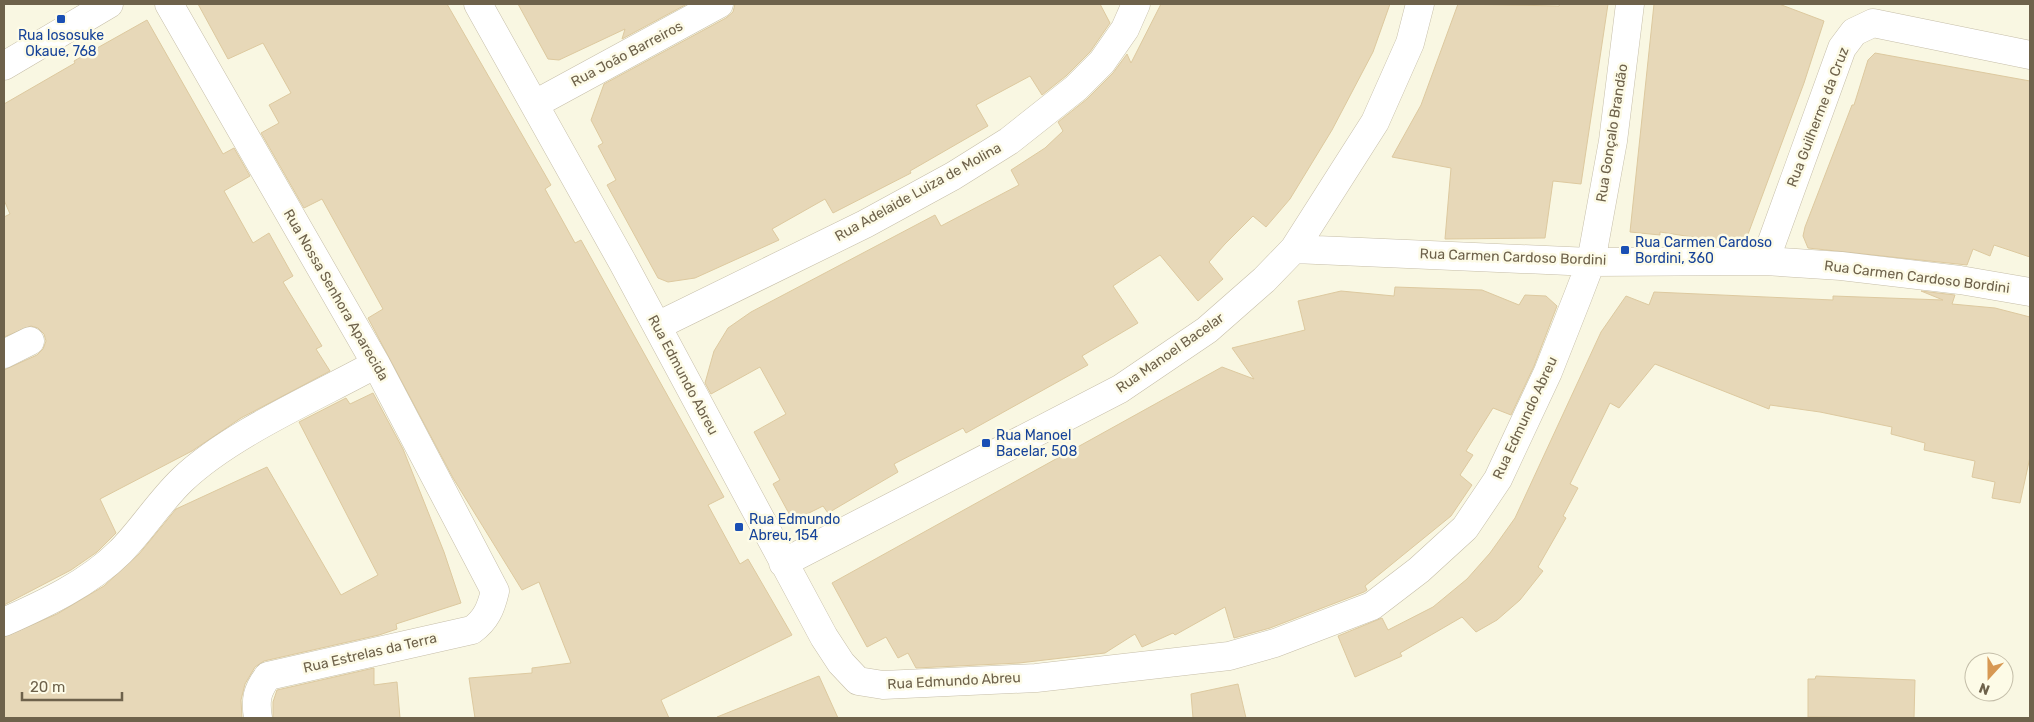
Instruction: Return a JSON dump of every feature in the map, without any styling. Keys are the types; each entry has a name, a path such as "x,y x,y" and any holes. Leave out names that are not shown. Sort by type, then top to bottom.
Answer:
{"street":[{"path":"4,66 110,4"},
{"name":"Rua Nossa Senhora Aparecida","path":"169,4 376,364 495,591"},
{"name":"Rua Edmundo Abreu","path":"478,4 657,326 824,637 841,663 858,681 883,685 1046,677 1229,656 1275,643 1372,606 1419,570 1465,528 1498,479 1548,372 1591,262"},
{"name":"Rua João Barreiros","path":"535,104 719,4"},
{"name":"Rua Adelaide Luiza de Molina","path":"657,326 864,224 953,176 1009,141 1076,88 1102,62 1124,29 1136,4"},
{"name":"Rua Manoel Bacelar","path":"784,562 1120,389 1206,330 1264,280 1294,249 1375,122 1410,43 1420,4"},
{"name":"Rua Gonçalo Brandão","path":"1591,262 1613,141 1630,4"},
{"name":"Rua Guilherme da Cruz","path":"1765,261 1842,48 1854,32 1873,23 2030,55"},
{"name":"Rua Carmen Cardoso Bordini","path":"1294,249 1591,262 1765,261 1840,266 1960,280 2030,292"},
{"path":"4,354 30,341"},
{"path":"4,622 75,587 120,553 182,480 208,460 248,434 376,364"},
{"name":"Rua Estrelas da Terra","path":"258,718 256,702 259,688 268,676 472,630 482,622 491,606 495,591"}],"building":[{"path":"198,4 447,4 551,185 545,189 575,243 581,240 724,497 708,505 740,564 748,559 792,635 661,700 669,718 475,718 469,678 532,673 532,668 571,663 539,582 522,590 453,478 368,318 383,309 322,199 304,208 261,133 279,123 269,105 291,93 263,43 228,59"},
{"path":"518,4 687,4 622,39 625,29 559,60 548,59"},
{"path":"735,4 1100,4 1110,23 1090,52 1066,76 1042,95 1030,76 976,105 988,126 910,171 911,173 833,213 825,199 772,229 779,240 695,278 668,282 658,278 607,185 616,180 598,146 603,143 591,120 604,84 726,18 733,12"},
{"path":"1161,4 1390,4 1373,52 1332,130 1290,199 1266,227 1253,216 1225,244 1209,262 1223,279 1198,301 1160,255 1113,286 1138,323 1082,356 1088,365 966,433 963,428 894,464 898,472 828,513 823,506 793,521 773,484 780,480 754,432 786,414 760,367 711,394 705,383 714,351 728,328 751,312 935,215 941,226 1019,185 1011,170 1045,148 1063,131 1058,122 1087,99 1113,73 1127,54 1131,63"},
{"path":"1458,4 1559,6 1560,4 1608,4 1581,184 1553,181 1545,238 1445,239 1451,168 1392,157 1421,105"},
{"path":"1654,4 1779,4 1824,21 1804,83 1744,245 1660,232 1660,235 1630,232"},
{"path":"147,20 223,154 234,148 250,176 224,191 253,243 269,233 293,276 283,282 322,346 316,349 330,371 241,418 192,451 100,499 116,533 97,552 71,570 4,605 4,370 37,355 43,349 46,341 44,334 38,328 31,326 4,337 4,217 10,214 4,200 4,104 75,63 74,61"},
{"path":"1875,53 2030,81 2030,257 1994,245 1990,256 1973,249 1967,265 1808,248 1803,236 1805,227 1852,105 1854,105 1868,60"},
{"path":"1395,287 1482,290 1519,305 1525,295 1546,296 1557,306 1534,366 1511,415 1493,408 1466,451 1473,455 1460,475 1472,485 1451,516 1365,586 1367,590 1270,628 1234,638 1225,607 1175,635 1173,633 1142,647 1135,634 1105,653 1019,663 916,668 908,653 898,658 886,637 867,647 832,583 1222,367 1254,379 1232,348 1305,330 1298,301 1341,291 1394,296"},
{"path":"1921,291 1955,295 1952,304 1995,308 2030,317 2030,457 2020,503 1992,498 1995,482 1972,477 1975,461 1924,450 1925,443 1891,434 1892,427 1820,412 1770,405 1769,409 1655,364 1619,408 1610,403 1570,484 1578,488 1563,516 1566,518 1538,567 1543,571 1520,600 1497,620 1476,632 1462,617 1400,653 1402,656 1355,677 1338,636 1382,618 1388,630 1433,607 1467,579 1490,553 1515,518 1601,332 1626,296 1649,305 1654,292 1833,300 1833,296 1943,300"},
{"path":"373,393 403,449 444,552 461,603 396,624 397,629 379,635 264,661 255,667 245,684 241,700 242,718 4,718 4,637 57,614 104,586 139,554 176,509 267,467 341,595 378,575 299,422 346,398 350,404"},
{"path":"374,668 374,685 397,682 400,718 273,718 273,702 277,690"},
{"path":"819,676 838,718 717,718 717,717"},
{"path":"1816,676 1915,680 1914,718 1808,717 1808,679 1815,679"},
{"path":"1238,684 1246,718 1193,718 1191,694"}],"place":[{"name":"Rua Iososuke Okaue, 768","path":"61,19"},
{"name":"Rua Carmen Cardoso Bordini, 360","path":"1625,250"},
{"name":"Rua Manoel Bacelar, 508","path":"986,443"},
{"name":"Rua Edmundo Abreu, 154","path":"739,527"}]}
